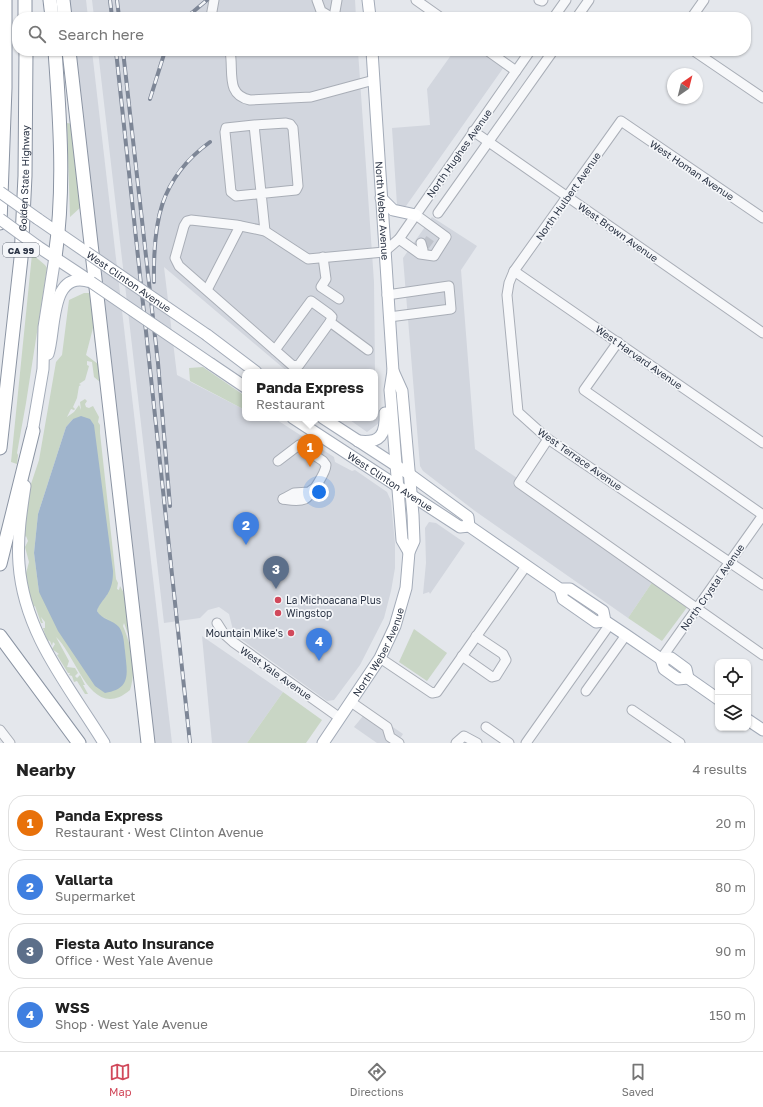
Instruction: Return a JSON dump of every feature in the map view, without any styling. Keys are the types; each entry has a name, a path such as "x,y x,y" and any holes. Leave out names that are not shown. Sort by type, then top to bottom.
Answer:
{"highway":[{"name":"Golden State Highway","path":"0,223 5,88 5,0"},
{"path":"25,0 26,12"},
{"path":"50,0 51,12"},
{"path":"63,0 64,12"},
{"name":"Golden State Highway","path":"0,448 21,258 25,176 26,56"},
{"path":"55,56 60,167 60,220 55,257"},
{"path":"70,56 148,743"},
{"path":"0,564 33,431"},
{"path":"0,636 78,743"}],"main road":[{"path":"368,0 369,12"},
{"name":"North Weber Avenue","path":"372,56 393,371 390,390 402,540 409,552"},
{"name":"West Clinton Avenue","path":"0,192 207,335 252,369"},
{"path":"381,198 393,210 416,215"},
{"path":"0,219 37,246 242,385"},
{"path":"55,257 44,327 43,369 33,431 19,539 19,565 27,608 40,642 104,743"},
{"path":"43,369 51,344 59,294 67,285 73,282 83,280 91,282"},
{"name":"North Weber Avenue","path":"323,743 380,658 395,626 406,588 409,552 414,541 402,391 393,371"},
{"path":"358,441 376,440 383,433 386,424 385,408 391,401"},
{"name":"West Clinton Avenue","path":"297,421 460,528 469,526 560,589 570,588 602,611 608,622 661,659 664,669 678,679 688,678 715,697"},
{"name":"West Clinton Avenue","path":"328,421 409,474 468,517 469,526"},
{"path":"751,722 763,730"}],"street":[{"path":"212,12 214,0"},
{"path":"317,0 324,12"},
{"path":"335,12 337,0"},
{"path":"416,0 433,12"},
{"path":"558,12 566,0"},
{"path":"581,12 589,0"},
{"path":"696,12 704,0"},
{"path":"230,56 232,85 235,93 241,98 250,100 311,97 374,80"},
{"path":"495,56 516,71"},
{"name":"North Hughes Avenue","path":"384,252 399,239 526,56"},
{"path":"438,213 549,56"},
{"path":"701,56 763,98"},
{"name":"North Hulbert Avenue","path":"514,271 621,121"},
{"name":"West Homan Avenue","path":"621,121 763,218"},
{"path":"290,124 292,128 296,190 236,196 231,192 226,128 254,125 290,124"},
{"path":"254,125 265,231"},
{"name":"West Brown Avenue","path":"473,131 763,333"},
{"path":"399,239 424,248 434,256 446,238 434,234 416,215"},
{"path":"310,301 330,314 332,317 330,322 297,367 293,366 176,262 175,258 184,226 187,221 192,220 240,226 265,231 308,259 384,252"},
{"path":"207,290 240,226"},
{"path":"275,350 326,279 323,257"},
{"name":"West Harvard Avenue","path":"514,271 763,443"},
{"name":"West Terrace Avenue","path":"514,271 509,283 507,295 518,412 548,439 763,585"},
{"path":"388,295 449,286 452,309 389,317"},
{"path":"321,287 339,299"},
{"path":"330,322 368,350"},
{"path":"618,342 584,390 763,515"},
{"path":"548,439 518,483 763,655"},
{"path":"278,461 299,445 323,461 326,465 325,470 313,489 303,500 283,499"},
{"name":"North Crystal Avenue","path":"661,659 763,515"},
{"path":"380,658 432,692 436,692 526,566"},
{"path":"526,743 608,622"},
{"name":"West Yale Avenue","path":"217,623 224,634 233,642 340,718"},
{"path":"586,691 626,635"},
{"path":"462,656 492,677 496,676 506,660 503,654 476,636"},
{"path":"350,702 387,728 390,737 399,743"},
{"path":"632,710 680,743"},
{"path":"486,727 509,743"},
{"path":"0,730 10,743"},
{"path":"456,743 464,736 467,736 477,743"}],"shaded area":[{"path":"70,0 86,0 87,12 71,12"},
{"path":"92,0 355,0 356,12 93,12"},
{"path":"77,56 93,56 172,743 154,743"},
{"path":"99,56 358,56 374,282 375,369 284,369 164,267 177,375 242,408 242,421 279,421 334,457 335,462 352,471 355,470 387,492 391,501 395,543 395,568 384,618 360,665 334,700 327,701 238,637 233,630 229,614 219,607 208,610 200,618 164,623"},
{"path":"450,56 494,56 506,64 404,207 397,205 392,128 430,125 427,89"},
{"path":"432,217 477,246 461,270 475,449 517,478 514,484 653,581 628,618 475,511 423,471 420,466 403,258"},
{"path":"378,411 379,423 367,432 351,421 378,421"},
{"path":"429,522 436,523 465,543 430,594 429,592 423,594 426,563 425,528"},
{"path":"202,636 283,692 247,743 212,743"},
{"path":"368,710 403,734 397,743 377,743 354,727"}],"green space":[{"path":"67,123 73,124 82,206 70,217"},
{"path":"32,254 47,268 17,453 17,464 11,462"},
{"path":"84,293 93,293 97,343 95,344 93,328 86,355 98,364 100,382 94,377 92,362 87,361 87,365 89,366 85,380 79,384 81,385 79,386 77,398 73,407 75,409 71,409 67,417 74,412 79,405 81,410 80,402 85,399 87,401 85,404 86,407 89,408 93,406 99,417 98,422 100,425 116,579 118,583 117,589 119,590 120,586 125,595 130,635 128,634 124,623 123,626 131,649 133,666 130,690 116,698 105,698 95,693 86,683 64,646 56,637 69,661 67,667 75,668 78,673 75,676 77,678 80,675 88,694 85,694 77,681 74,682 72,676 69,675 70,673 68,673 57,655 59,654 52,649 55,644 53,642 52,646 50,641 47,640 43,628 45,628 45,622 41,617 43,623 41,623 35,606 33,607 25,577 29,562 25,547 28,541 26,536 24,538 23,526 30,487 39,460 56,362 62,355 69,300","holes":["73,419 107,595 99,604 97,611 100,616 112,621 39,592 34,553 38,514 66,427"]},
{"path":"203,367 242,394 242,408 190,381 189,368"},
{"path":"653,581 688,606 662,641 628,618"},
{"path":"414,629 447,653 427,681 399,662"},
{"path":"283,692 322,720 306,743 247,743"}],"water":[{"path":"81,416 90,419 94,425 113,571 110,589 97,611 99,614 117,625 121,630 124,639 127,666 124,684 114,691 105,693 95,686 58,631 39,592 34,553 38,514 66,427 73,419"}],"tunnel":[{"path":"425,246 432,236"}],"railway":[{"path":"110,0 111,12"},
{"path":"117,0 118,12"},
{"path":"193,12 207,0"},
{"path":"117,56 190,743"},
{"path":"124,56 158,363 170,506"},
{"path":"150,99 163,56"},
{"path":"154,282 155,240 162,204 180,171 193,156 210,142"}],"place":[{"name":"Panda Express","path":"310,467"},
{"name":"Vallarta","path":"246,545"},
{"name":"Fiesta Auto Insurance","path":"276,589"},
{"name":"La Michoacana Plus","path":"278,600"},
{"name":"Wingstop","path":"278,613"},
{"name":"Mountain Mike's","path":"291,633"},
{"name":"WSS","path":"319,661"}]}
